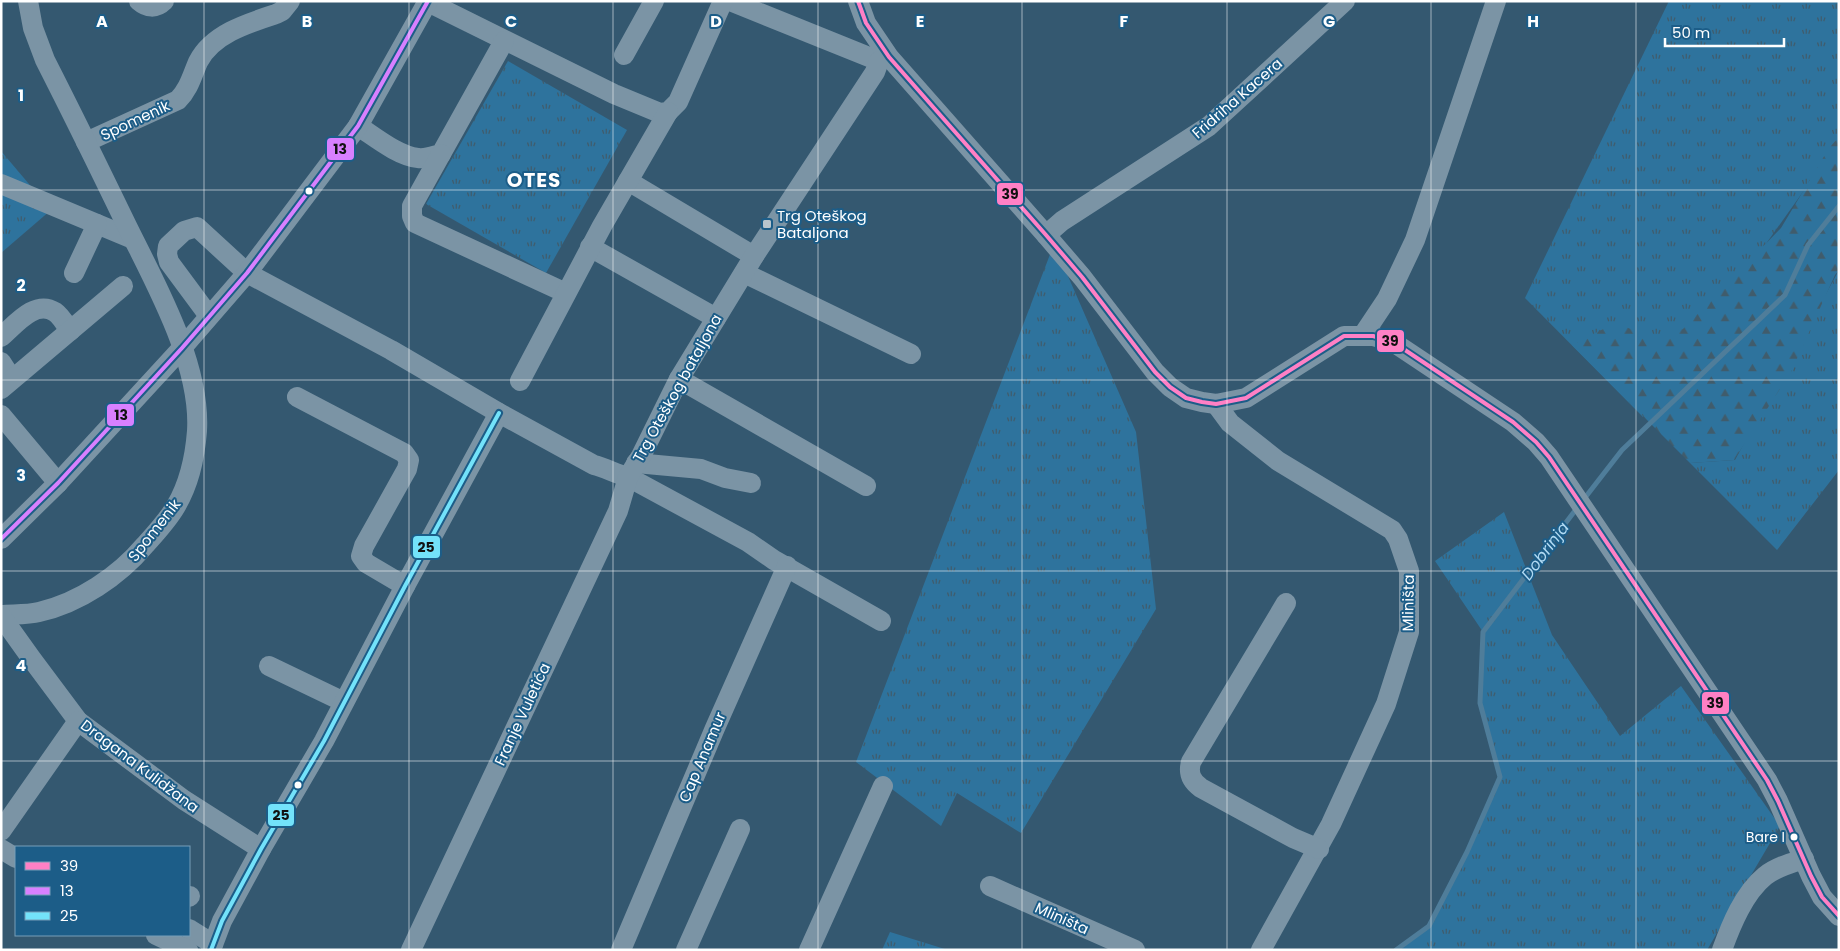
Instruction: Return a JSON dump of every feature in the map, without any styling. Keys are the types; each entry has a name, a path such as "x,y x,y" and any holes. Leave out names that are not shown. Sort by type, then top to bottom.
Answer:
{"street":[{"name":"Spomenik","path":"1,615 38,613 71,602 91,591 132,560 176,507 186,484 194,456 197,430 196,401 190,374 172,320 39,44 28,1"},
{"path":"139,1 144,6 151,7 160,5 164,1"},
{"name":"Spomenik","path":"86,142 178,100 188,87 199,61 208,48 231,31 282,11 290,1"},
{"path":"624,55 654,1"},
{"path":"520,381 590,247 668,112 678,102 723,1"},
{"path":"730,1 884,59"},
{"path":"858,1 866,23 884,59 1046,235 1082,277 1155,372 1170,387 1186,398 1216,404 1246,398 1281,378 1331,343 1344,336 1363,335 1393,342 1513,422 1545,452 1767,780 1822,897 1839,916"},
{"name":"Fridriha Kacera","path":"1046,235 1062,221 1209,126 1346,1"},
{"path":"1363,335 1387,298 1412,248 1496,1"},
{"path":"1,539 58,483 182,348 247,273 358,126 428,2 504,41 652,111 668,112"},
{"path":"504,41 412,206 412,216 415,224 566,293"},
{"name":"Trg Oteškog bataljona","path":"209,316 169,262 167,254 168,246 184,231 197,227 247,273 391,350 499,413 594,465 616,474 632,470 679,380 716,318 884,59"},
{"path":"358,126 391,148 416,158 430,158 441,154"},
{"path":"628,181 749,265 911,354"},
{"path":"1,184 133,239"},
{"path":"74,273 97,224"},
{"path":"590,247 716,318"},
{"path":"1,362 7,384 123,286"},
{"path":"1,337 32,310 40,309 55,312 70,330"},
{"path":"679,380 866,486"},
{"path":"297,397 404,453 409,460 407,469 364,546 361,556 366,563 405,586"},
{"name":"Mliništa","path":"1216,404 1230,423 1278,461 1392,530 1398,539 1409,572 1409,632 1386,704 1319,849 1261,950"},
{"path":"190,930 212,947 222,921 261,849 324,741 499,413"},
{"path":"1,415 58,483"},
{"path":"632,470 701,469 725,478 751,483"},
{"path":"632,470 787,566 881,621"},
{"name":"Franje Vuletića","path":"411,950 618,511 632,470"},
{"name":"Cap Anamur","path":"621,950 714,728 787,566"},
{"path":"1286,603 1191,762 1189,769 1191,778 1201,788 1293,838 1319,849"},
{"name":"Dragana Kulidžana","path":"1,615 78,721 184,800 261,849"},
{"path":"269,666 344,702"},
{"path":"1,831 78,721"},
{"path":"809,950 883,786"},
{"path":"686,950 740,829"},
{"path":"1,849 15,857"},
{"path":"1722,950 1742,906 1754,888 1765,876 1786,864 1804,859"},
{"name":"Mliništa","path":"990,886 1134,950"},
{"path":"158,936 188,950"}],"green space":[{"path":"1669,1 1839,1 1839,141 1643,417 1525,298"},
{"path":"508,61 627,130 546,273 426,204"},
{"path":"1839,137 1839,270 1791,372 1734,460 1690,463 1572,345 1615,323 1652,337 1683,329 1781,228 1829,148"},
{"path":"1,151 51,210 1,253"},
{"path":"1054,244 1136,432 1156,609 1021,833 957,793 941,826 856,762"},
{"path":"1839,270 1839,470 1777,550 1690,463 1735,460"},
{"path":"1504,512 1552,635 1620,736 1681,686 1780,826 1707,950 1396,950 1429,926 1467,852 1500,777 1480,703 1483,632 1435,561"},
{"path":"890,932 948,950 882,950"}],"waterway":[{"name":"Dobrinja","path":"1584,499 1622,450 1785,295 1808,245 1839,206"},
{"name":"Dobrinja","path":"1396,950 1429,926 1467,852 1500,777 1480,703 1483,632 1577,508"}],"transit line":[{"name":"13","path":"1,539 58,483 182,348 247,273 358,126 428,1"},
{"name":"39","path":"858,1 866,23 889,57 1082,277 1155,372 1170,387 1186,398 1216,404 1246,398 1344,336 1373,336 1393,342 1513,422 1536,442 1549,457 1767,780 1822,897 1839,916"},
{"name":"25","path":"211,950 222,921 261,849 324,741 499,413"}],"place":[{"name":"Trg Oteškog Bataljona","path":"767,224"},
{"name":"Bare I","path":"1794,837"}],"district":[{"name":"OTES","path":"534,180"}]}
